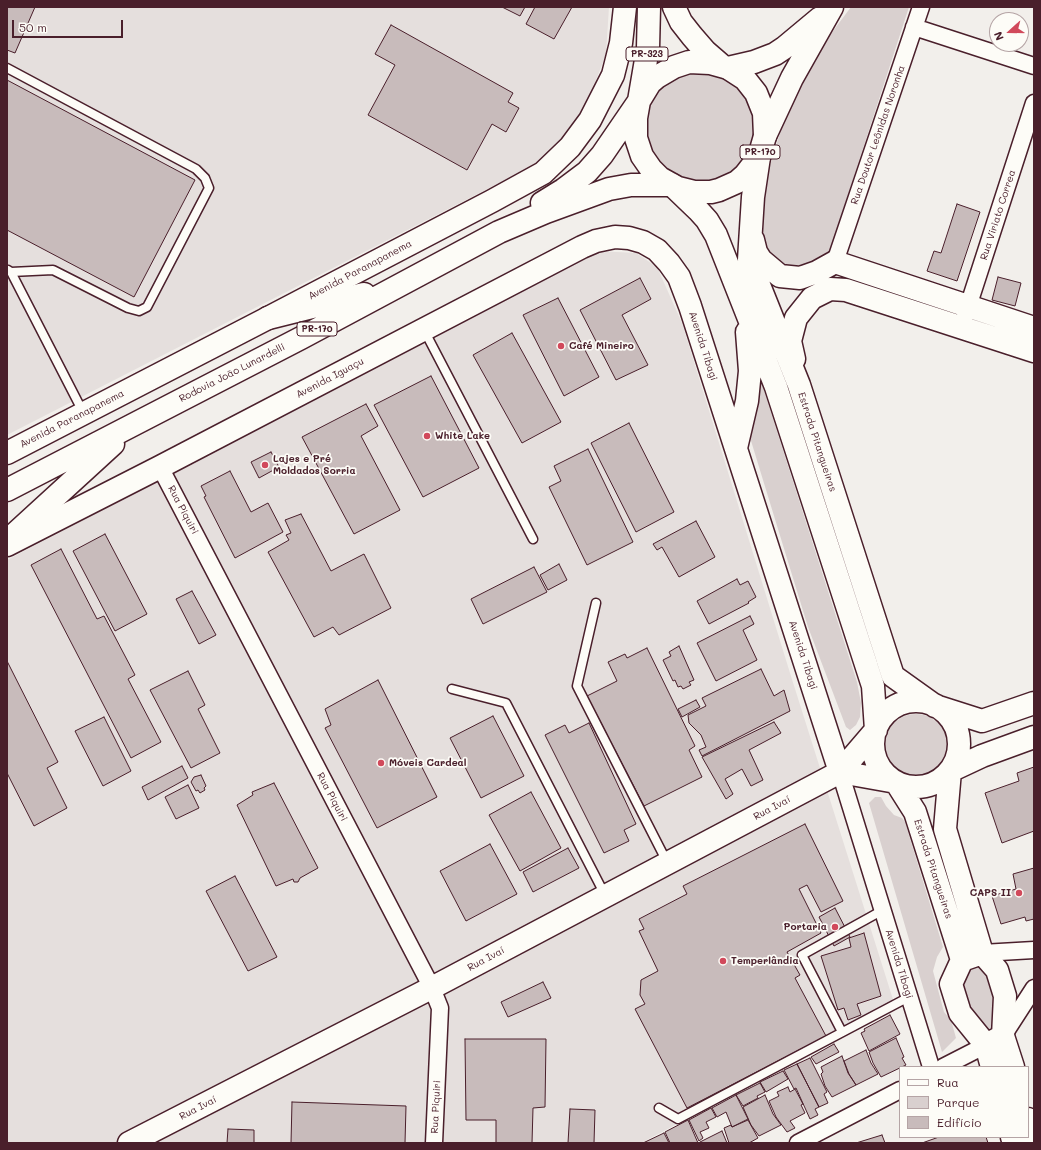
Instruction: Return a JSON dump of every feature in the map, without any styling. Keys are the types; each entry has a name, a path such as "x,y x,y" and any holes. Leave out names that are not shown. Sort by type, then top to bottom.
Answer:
{"main road":[{"name":"Avenida Paranapanema","path":"7,453 485,205 543,173 570,147 590,120 613,75 621,44 625,7"},
{"name":"PR-323","path":"639,101 648,48 649,7"},
{"path":"674,7 681,22 692,36 705,51 724,66 754,62 774,54 784,48 831,8"},
{"path":"765,136 792,78 831,8"},
{"name":"PR-170","path":"690,62 701,62 724,66 745,79 756,93 764,113 765,136 759,157 745,175 736,182 719,190 694,192 672,185 660,178 651,169 642,156 636,138 636,118 639,101 654,80 666,70 690,62"},
{"name":"Rodovia João Lunardelli","path":"499,232 563,190 586,172 602,155 639,101"},
{"name":"Estrada Pitangueiras","path":"759,157 750,227 749,260 799,385 893,676 935,706"},
{"path":"672,185 707,220 716,235 776,387 873,686 876,730 874,747 878,764 889,777 896,782"},
{"name":"Rodovia João Lunardelli","path":"7,490 301,338 499,232 546,212 610,188 672,185"},
{"path":"750,227 756,252 761,260 780,276 800,278 817,272 835,262 1034,328"},
{"name":"Avenida Iguaçu","path":"7,545 160,468 582,247 596,241 615,237 629,238 643,242 657,250"},
{"name":"Avenida Tibagi","path":"657,250 679,277 690,306 840,772"},
{"path":"268,318 394,287"},
{"path":"799,385 790,342 796,318 812,298 830,289 846,290 1034,351"},
{"path":"736,448 747,401 750,371 748,342 742,304"},
{"path":"7,541 134,424"},
{"path":"876,730 885,715 900,705 908,702 918,702 935,706 982,721 1034,703"},
{"path":"935,706 948,716 958,735 958,756 950,771 945,830 972,957 951,984 960,1013 995,1041 1011,1066"},
{"name":"Rua Ivaí","path":"129,1143 432,988 840,772 876,730"},
{"path":"840,772 896,782 912,787 925,786 937,782 950,771 982,756 1034,737"},
{"name":"Estrada Pitangueiras","path":"896,782 915,812 972,957"},
{"path":"972,957 997,970 1005,996 995,1041 992,1066"},
{"path":"1029,1122 1034,1139"}],"street":[{"name":"Rua Doutor Leônidas Noronha","path":"835,262 921,7"},
{"path":"914,27 1034,66"},
{"name":"Rua Viriato Correa","path":"961,327 1034,103"},
{"name":"Rua Piquiri","path":"160,468 432,988 440,1008 434,1143"},
{"name":"Avenida Tibagi","path":"840,772 931,1066"},
{"path":"972,957 1034,950"},
{"path":"945,1066 995,1041 1034,988"},
{"path":"798,1143 818,1138 899,1091"}],"lane":[{"path":"7,68 196,169 204,178 209,188 148,308 139,311 128,308 53,270 9,271 84,412"},
{"path":"423,330 534,539"},
{"path":"596,603 577,686 667,863"},
{"path":"452,689 506,703 606,896"},
{"path":"842,1032 802,955 883,910"},
{"path":"659,1108 678,1119 909,997"}],"shaded area":[{"path":"7,7 609,7 606,54 585,109 548,156 499,183 7,435"},
{"path":"597,251 636,253 657,267 682,323 896,1009 641,1143 7,1143 7,560"}],"green space":[{"path":"851,7 909,7 829,253 817,263 791,268 780,264 770,256 763,246 759,225 761,194 789,104 818,51"},
{"path":"700,72 721,76 731,81 739,88 746,96 751,106 755,127 751,148 746,158 739,166 731,173 721,178 700,182 679,178 669,173 661,166 654,158 649,148 645,127 649,106 654,96 661,88 669,81 679,76"},
{"path":"758,381 761,381 857,682 861,703 860,717 856,725 850,730 846,727 808,627 748,431"},
{"path":"916,714 934,720 942,728 948,746 942,764 934,772 916,778 898,772 890,764 884,746 890,728 898,720"},
{"path":"875,797 881,797 886,806 894,815 902,818 905,822 943,947 937,957 933,971 944,1012 951,1020 956,1038 942,1052 869,803"},
{"path":"979,962 995,984 992,1035 963,1003 960,974"}],"building":[{"path":"7,7 35,7 15,53 7,50"},
{"path":"502,7 525,7 520,16"},
{"path":"535,7 572,7 554,39 526,24"},
{"path":"391,25 513,93 508,102 519,108 506,132 492,124 467,170 368,115 395,65 375,54"},
{"path":"7,80 195,180 134,297 7,230"},
{"path":"957,204 980,212 957,281 927,271 934,251 941,253"},
{"path":"998,277 1021,283 1015,306 992,300"},
{"path":"640,278 651,299 622,315 648,365 616,380 580,310"},
{"name":"Café Mineiro","path":"558,298 599,377 564,396 523,315"},
{"path":"512,333 561,422 522,443 473,355"},
{"name":"White Lake","path":"431,376 479,468 423,497 374,405"},
{"path":"366,404 378,426 361,436 400,510 354,534 302,437"},
{"path":"629,423 674,512 636,532 591,443"},
{"path":"588,449 633,542 587,565 549,487 561,481 554,466"},
{"name":"Lajes e Pré Moldados Sorria","path":"271,452 279,467 259,478 251,462"},
{"path":"230,471 251,512 268,503 283,532 235,558 204,497 206,496 201,486"},
{"path":"301,514 331,571 364,554 391,608 339,635 333,627 314,637 268,552 289,540 286,535 291,533 285,520"},
{"path":"696,521 715,557 679,577 662,547 657,550 653,544"},
{"path":"105,534 147,614 115,631 73,551"},
{"path":"61,549 97,619 104,616 135,675 128,679 161,742 131,758 31,565"},
{"path":"559,564 567,580 548,590 540,575"},
{"path":"534,567 547,592 483,624 471,599"},
{"path":"737,579 740,585 748,581 756,597 748,602 749,603 709,624 697,601"},
{"path":"192,591 216,635 199,644 176,599"},
{"path":"750,616 754,624 743,630 757,660 716,681 697,643"},
{"path":"679,646 694,680 689,682 691,685 683,689 681,686 678,687 675,680 673,681 663,660 671,656 669,652"},
{"path":"647,648 695,746 689,750 702,777 644,806 587,696 617,681 608,662 625,654 627,658"},
{"path":"7,661 58,762 47,768 67,808 34,826 7,773"},
{"path":"761,669 774,696 784,690 790,711 702,756 699,750 706,747 701,735 689,723 688,715 706,706 702,698"},
{"path":"188,671 205,705 198,709 220,753 191,768 150,690"},
{"name":"Móveis Cardeal","path":"378,680 437,797 377,828 325,728 331,725 325,709"},
{"path":"696,700 700,707 682,717 678,709"},
{"path":"493,716 524,776 481,798 450,738"},
{"path":"104,717 131,771 103,786 75,731"},
{"path":"774,722 781,733 749,750 763,780 751,786 742,769 725,779 733,794 726,799 702,757"},
{"path":"589,723 636,824 624,830 629,841 604,853 545,735 565,725 569,733"},
{"path":"182,766 188,778 148,800 142,787"},
{"path":"1034,767 1034,831 1002,843 985,793 1019,781 1017,773"},
{"path":"201,775 206,786 204,788 205,790 200,793 198,790 196,791 191,782 194,777"},
{"path":"274,783 318,868 300,878 298,882 294,882 293,879 276,886 237,805 253,795 252,792"},
{"path":"188,785 199,808 176,819 165,797"},
{"path":"531,792 561,848 520,871 489,815"},
{"name":"Temperlândia","path":"805,824 843,901 821,912 807,885 799,889 821,933 787,952 800,975 795,978 826,1036 687,1108 635,1009 645,1004 640,995 641,980 658,971 639,931 644,929 639,919 687,894 683,886"},
{"path":"490,844 517,894 466,921 440,871"},
{"path":"568,848 579,868 533,892 523,872"},
{"name":"CAPS II","path":"1034,868 1034,919 1026,921 1025,917 1001,924 992,896 1016,889 1013,874"},
{"path":"235,876 277,957 248,971 206,891"},
{"name":"Portaria","path":"835,908 850,937 834,946 819,917"},
{"path":"864,933 881,996 857,1004 861,1015 848,1020 844,1008 838,1010 821,956 851,947 849,938"},
{"path":"543,982 551,998 508,1017 501,1002"},
{"path":"890,1015 900,1034 869,1051 861,1033 865,1031 864,1029"},
{"path":"896,1038 904,1057 902,1058 906,1065 899,1066 899,1068 881,1077 869,1052"},
{"path":"465,1039 546,1039 545,1107 533,1108 532,1143 496,1143 496,1120 466,1120"},
{"path":"834,1044 839,1052 816,1064 811,1057"},
{"path":"866,1050 871,1063 878,1074 856,1085 849,1074 844,1061"},
{"path":"842,1056 848,1073 856,1085 832,1097 825,1086 821,1074 823,1072 821,1067"},
{"path":"810,1058 827,1092 824,1094 828,1103 819,1107 797,1064"},
{"path":"797,1064 819,1107 815,1109 818,1115 810,1119 796,1088 794,1089 784,1070"},
{"path":"783,1071 788,1079 766,1092 760,1082"},
{"path":"760,1083 765,1092 757,1096 758,1098 743,1106 736,1095"},
{"path":"788,1087 790,1092 795,1089 803,1104 801,1105 805,1113 790,1121 795,1128 787,1132 776,1117 769,1101 779,1096 777,1092"},
{"path":"736,1095 748,1119 732,1127 726,1112 717,1117 712,1108"},
{"path":"765,1095 773,1114 781,1125 759,1136 751,1125 743,1107"},
{"path":"292,1102 406,1106 405,1143 291,1143"},
{"path":"711,1108 716,1117 706,1122 709,1128 700,1132 703,1138 699,1141 689,1120"},
{"path":"570,1109 595,1110 594,1143 568,1143"},
{"path":"688,1120 698,1143 670,1143 665,1132"},
{"path":"748,1120 758,1138 749,1143 729,1143 724,1128 731,1125 732,1127"},
{"path":"228,1129 254,1130 254,1143 227,1143"},
{"path":"722,1131 727,1143 700,1143 700,1142"},
{"path":"664,1133 669,1143 643,1143"},
{"path":"882,1135 885,1143 856,1143"},
{"path":"936,1138 986,1138 988,1143 922,1143"}],"place":[{"name":"Café Mineiro","path":"561,346"},
{"name":"White Lake","path":"427,436"},
{"name":"Lajes e Pré Moldados Sorria","path":"265,465"},
{"name":"Móveis Cardeal","path":"381,763"},
{"name":"CAPS II","path":"1019,893"},
{"name":"Portaria","path":"835,927"},
{"name":"Temperlândia","path":"723,961"}]}
